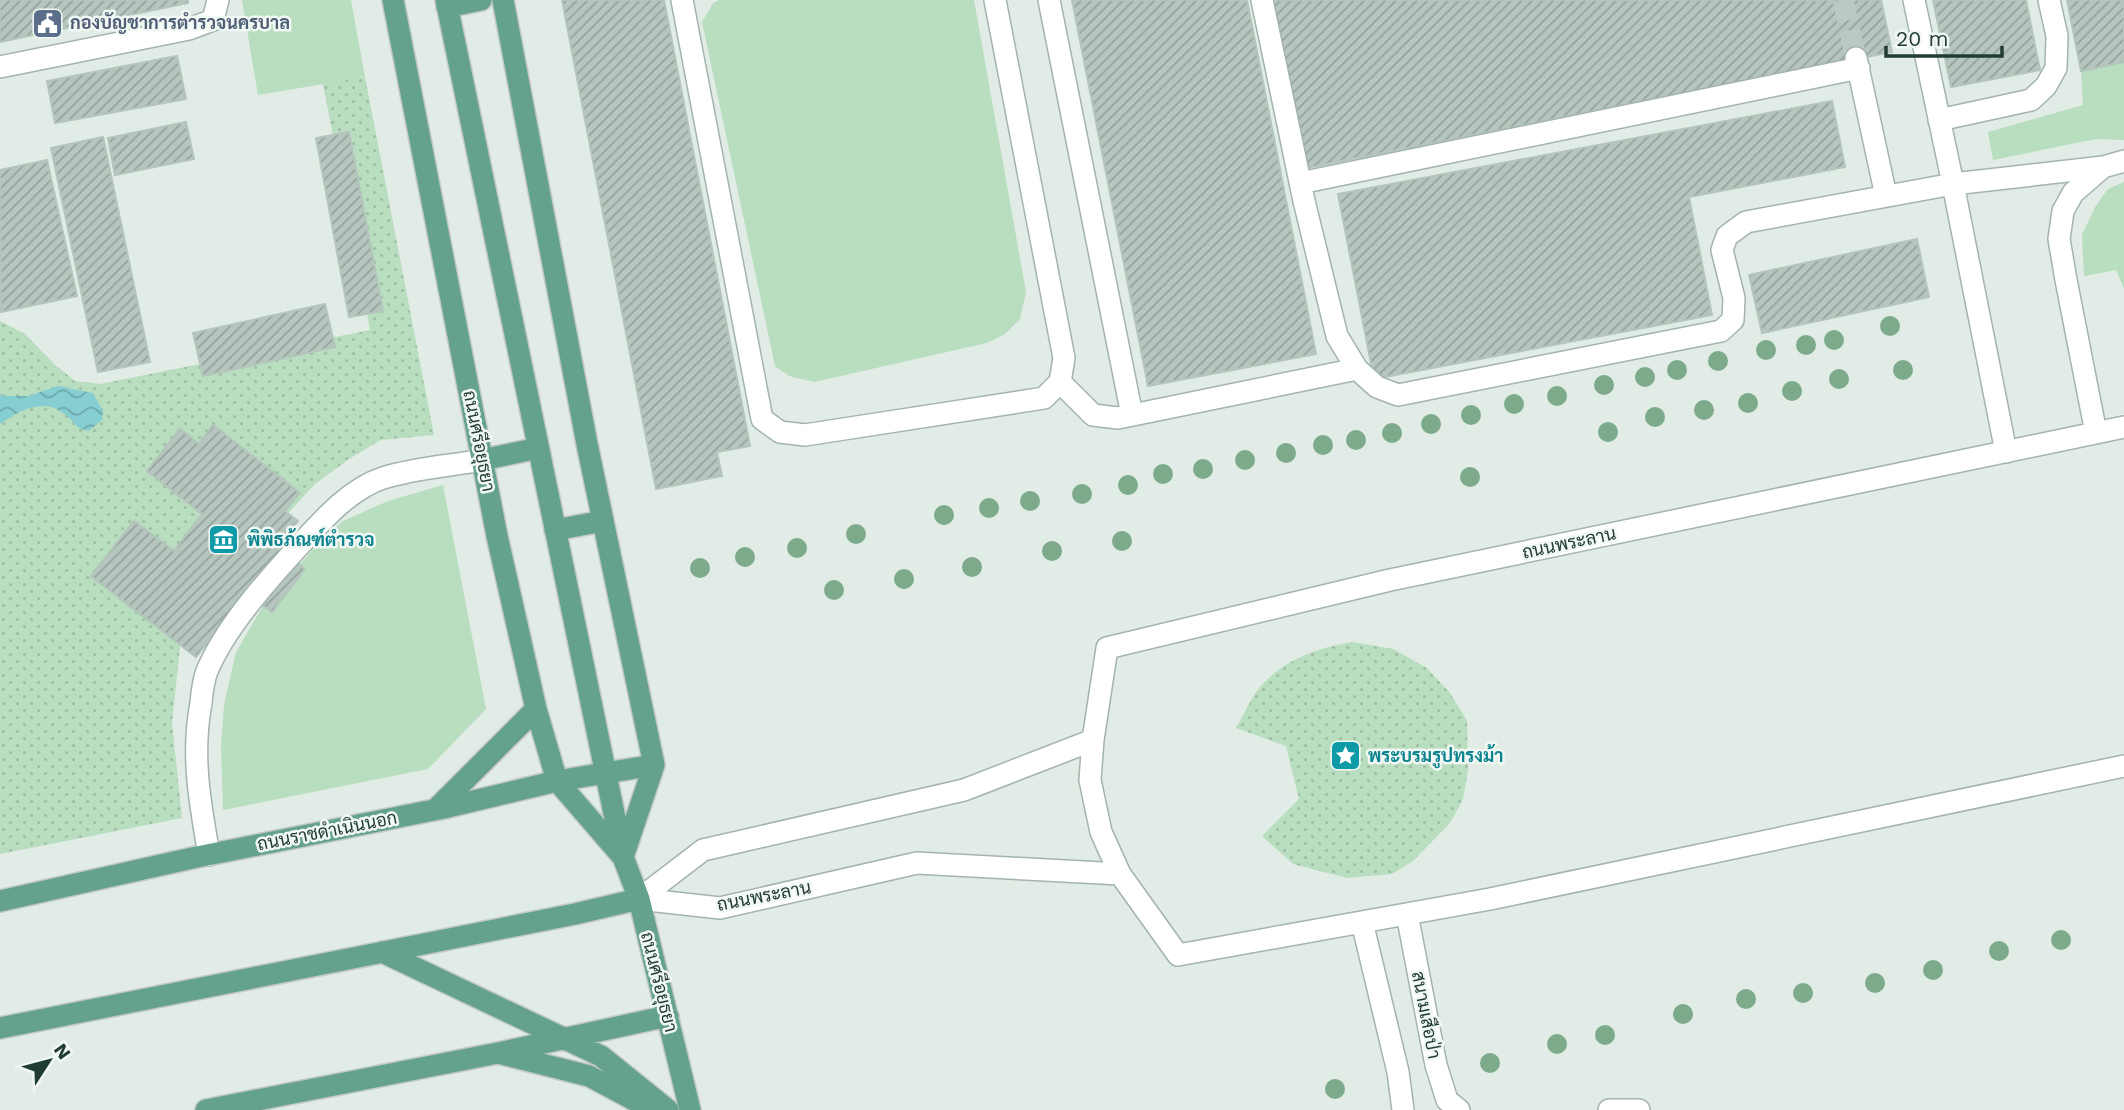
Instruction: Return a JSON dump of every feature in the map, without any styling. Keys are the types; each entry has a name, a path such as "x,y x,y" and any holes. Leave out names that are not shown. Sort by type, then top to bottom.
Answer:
{"main road":[{"name":"ถนนศรีอยุธยา","path":"393,0 482,460 536,709 556,781 623,857"},
{"path":"446,4 481,0"},
{"path":"503,0 603,521 654,765 623,857"},
{"name":"ถนนศรีอยุธยา","path":"446,4 623,857 639,899 690,1110"},
{"path":"482,460 538,448"},
{"path":"555,530 603,521"},
{"path":"435,810 536,709"},
{"name":"ถนนราชดำเนินนอก","path":"0,901 209,855 435,810 556,781 654,765"},
{"path":"0,1028 639,899"},
{"path":"382,952 601,1056 668,1110"},
{"path":"206,1110 498,1053 667,1016"},
{"path":"498,1053 589,1076 653,1110"}],"street":[{"path":"0,66 189,29 213,20 218,0"},
{"path":"682,0 762,419 780,432 805,435 1044,398 1060,382 1064,358 995,0"},
{"path":"1049,0 1132,415"},
{"path":"1262,0 1300,183 1337,336 1357,369 1377,387 1398,395 1721,331 1733,320 1734,298 1722,250 1727,236 1746,222 1953,184 2103,167 2124,161"},
{"path":"1914,0 2006,452"},
{"path":"1939,120 2031,100 2046,86 2056,68 2057,36 2049,0"},
{"path":"1300,183 1857,63 1886,196"},
{"path":"2096,433 2059,239 2063,211 2073,193 2103,167"},
{"path":"1060,382 1093,415 1118,418 1357,369"},
{"name":"ถนนพระลาน","path":"2124,427 1390,580 1107,648 1093,740 1090,780 1101,832 1120,874 1178,955 1490,899 2124,766"},
{"path":"209,855 198,793 195,751 206,674 218,649 254,598 289,556 323,520 356,493 381,479 482,460"},
{"path":"639,899 703,850 964,790 1093,740"},
{"name":"ถนนพระลาน","path":"639,899 720,908 917,863 1120,874"},
{"name":"สนามเสือป่า","path":"1407,914 1436,1065 1447,1100 1459,1110"},
{"path":"1362,922 1398,1072 1403,1110"},
{"path":"1609,1110 1639,1110"}],"green space":[{"path":"242,0 351,0 365,77 258,95"},
{"path":"719,0 974,0 1026,292 1020,319 1005,334 987,343 814,382 789,376 775,366 702,22 713,3"},
{"path":"2124,62 2124,140 2096,139 1993,160 1988,132 2083,105 2081,71"},
{"path":"365,77 434,435 381,440 315,484 182,628 172,723 182,818 0,854 0,321 25,334 75,381 100,384 370,330 323,84"},
{"path":"2124,182 2124,289 2116,270 2084,276 2082,235 2095,207 2108,189"},
{"path":"443,485 486,709 428,769 223,810 221,745 224,705 236,652 263,606 323,538 343,521 388,501"},
{"path":"1352,642 1393,649 1427,668 1450,693 1467,721 1468,770 1463,799 1450,823 1413,861 1392,874 1347,878 1293,864 1262,836 1299,799 1286,746 1236,728 1257,690 1270,677 1303,656"}],"water":[{"path":"58,386 93,393 103,411 102,420 89,431 84,430 58,410 41,406 24,410 0,424 0,394 28,396"}],"building":[{"name":"กองบัญชาการตำรวจนครบาล","path":"0,0 188,0 188,3 0,42"},
{"path":"562,0 664,0 750,446 717,452 722,476 656,489"},
{"path":"1072,0 1247,0 1316,354 1148,386"},
{"path":"1272,0 1881,0 1892,52 1306,168"},
{"path":"1933,0 2026,0 2040,70 1951,87"},
{"path":"2067,0 2124,0 2124,62 2081,71"},
{"path":"177,56 186,99 55,123 47,81"},
{"path":"1832,101 1845,167 1689,197 1712,315 1374,379 1338,194"},
{"path":"186,122 194,159 115,175 108,138"},
{"path":"349,132 383,311 349,317 316,138"},
{"path":"103,137 150,362 98,372 51,148"},
{"path":"47,160 77,296 1,312 0,170"},
{"path":"1917,239 1929,297 1762,333 1749,275"},
{"path":"325,304 335,347 203,376 193,333"},
{"path":"213,425 300,493 285,511 298,521 278,548 305,569 272,612 246,593 196,657 91,576 134,521 174,551 202,514 147,471 180,429 199,444"}],"tunnel":[{"path":"1843,0 1856,58"}],"place":[{"name":"กองบัญชาการตำรวจนครบาล","path":"47,23"},
{"name":"พิพิธภ้ณฑ์ตำรวจ","path":"224,540"},
{"name":"พระบรมรูปทรงม้า","path":"1345,756"}]}
